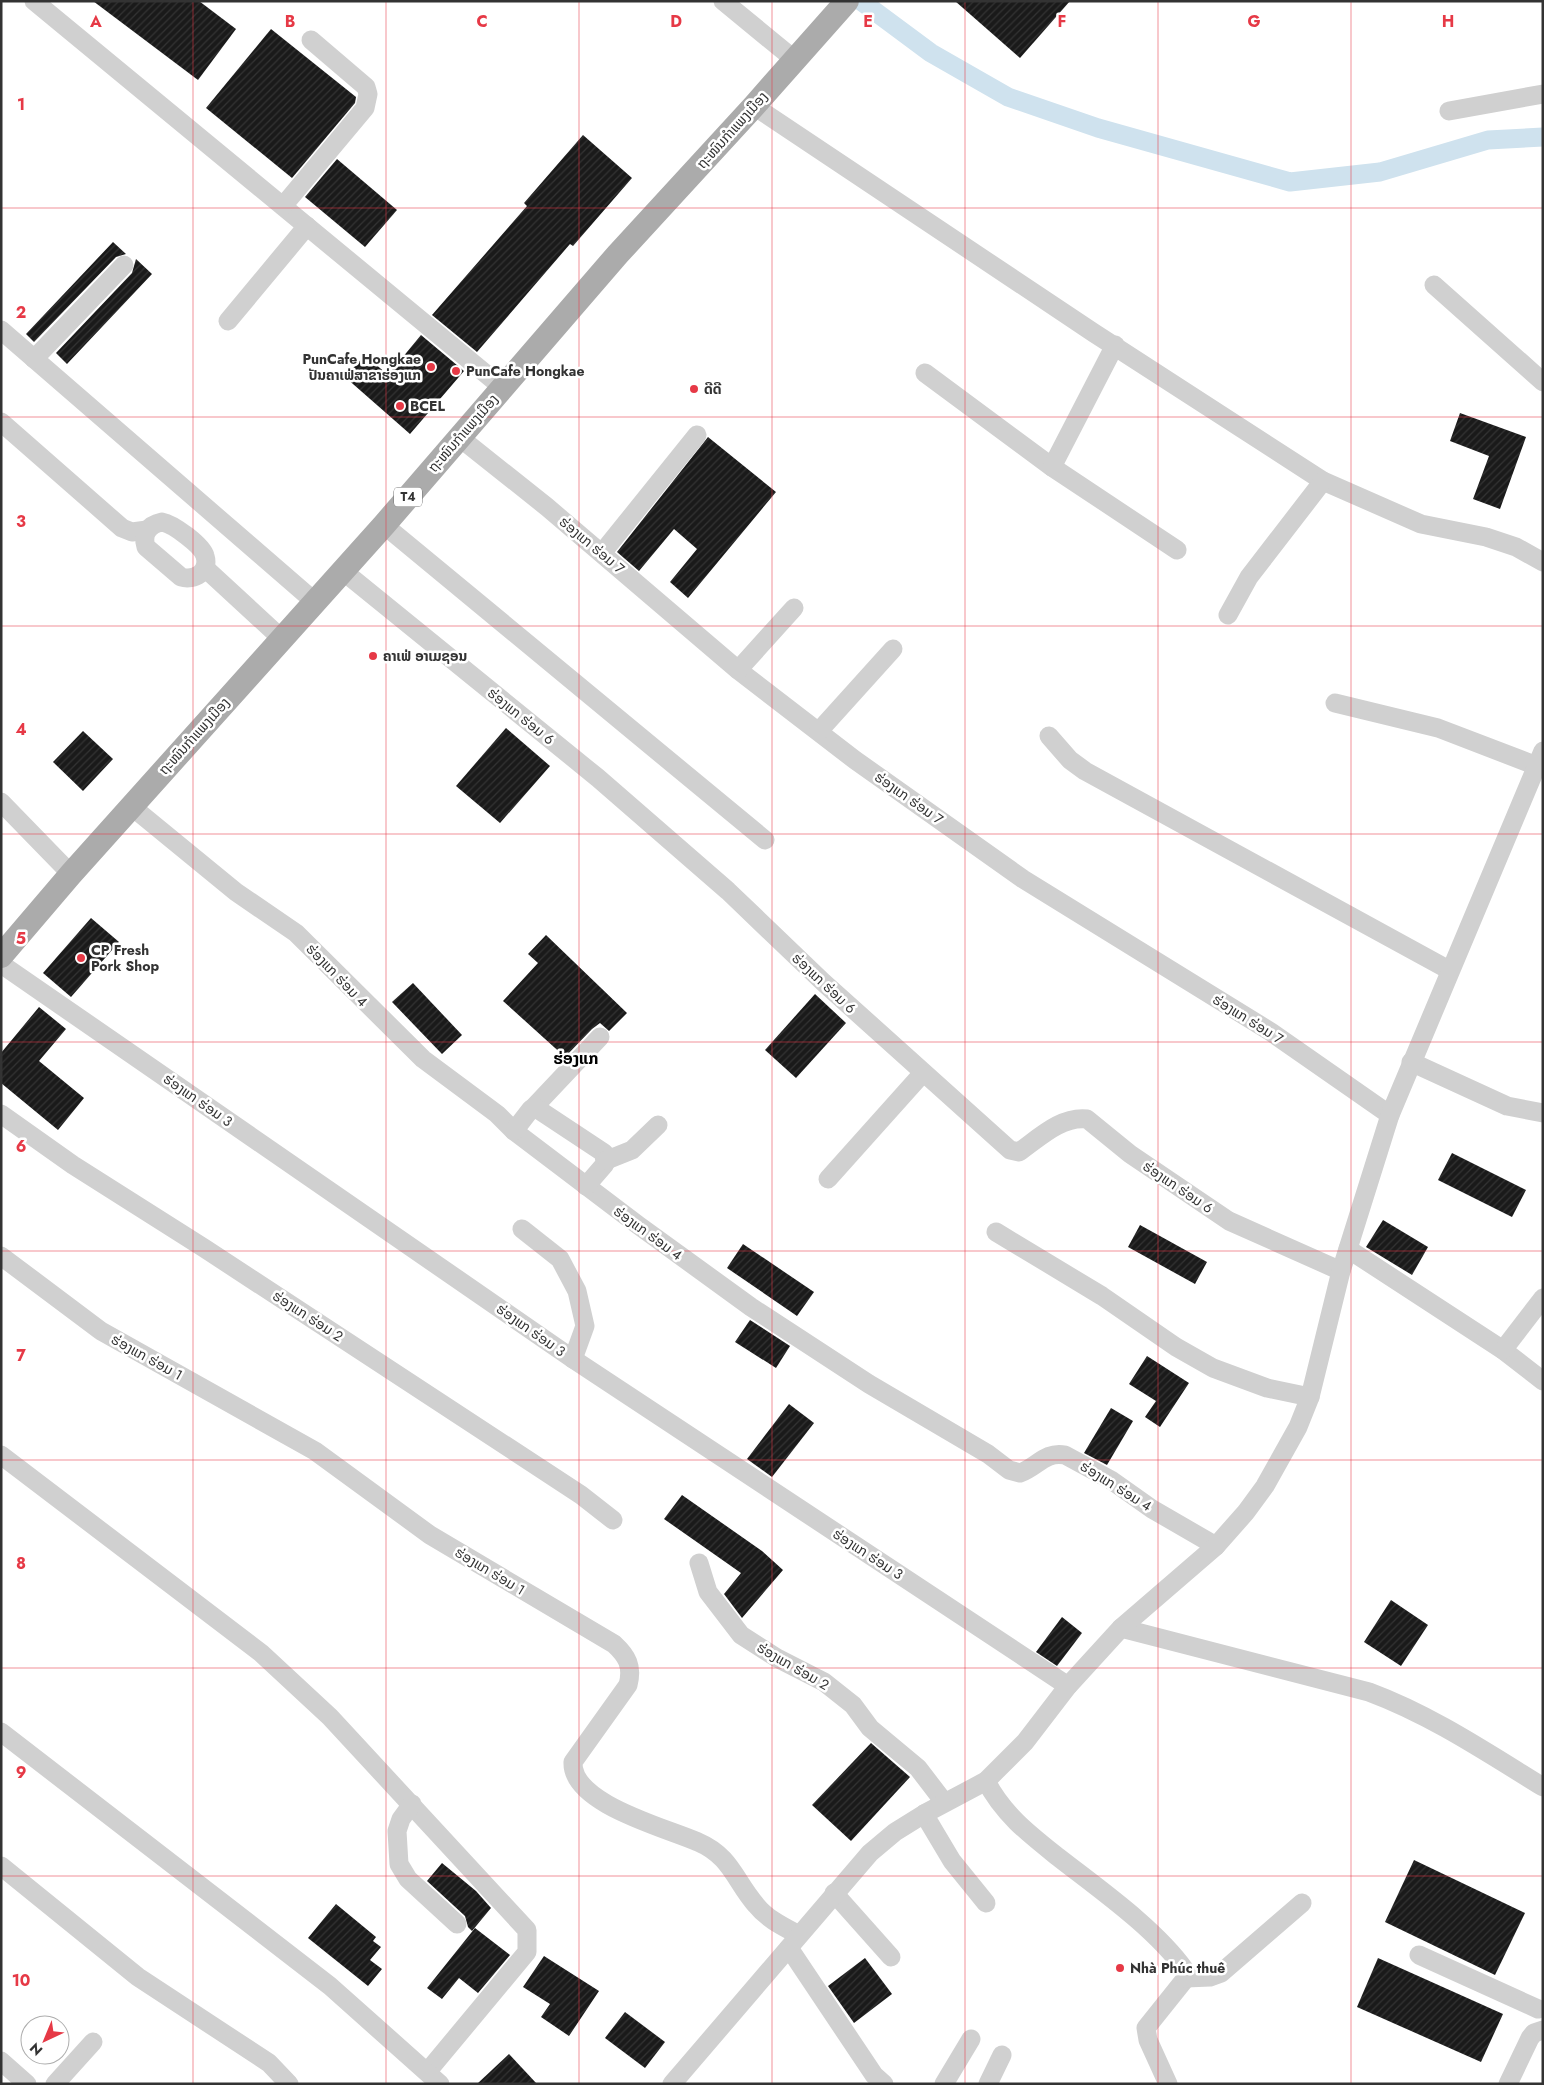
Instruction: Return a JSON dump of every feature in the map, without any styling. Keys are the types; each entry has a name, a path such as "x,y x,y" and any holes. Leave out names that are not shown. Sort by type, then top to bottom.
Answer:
{"main road":[{"name":"ຖະໜົນກຳແພງເມືອງ","path":"1,956 131,806 384,525 618,254 754,106 847,1"}],"street":[{"path":"34,1 503,388"},
{"path":"723,1 795,60"},
{"path":"283,206 365,108 367,100 366,87 311,40"},
{"path":"1449,111 1543,94"},
{"path":"754,106 1323,481 1421,524 1486,537 1516,547 1543,562"},
{"path":"228,321 307,226"},
{"path":"34,359 124,266"},
{"path":"1434,285 1543,382"},
{"path":"1,330 315,602"},
{"path":"1052,467 1115,345"},
{"path":"925,373 1052,467 1177,550"},
{"path":"1,422 122,528 132,532 147,530"},
{"path":"602,553 697,435"},
{"name":"ຮ່ອງແກ ຮ່ອມ 7","path":"459,437 602,553 738,670 818,732 1023,879 1271,1032 1390,1116"},
{"path":"1228,616 1249,576 1323,481"},
{"path":"162,522 173,526 203,552 206,562 205,568 197,576 181,577 146,547 144,542 147,530 151,526 162,522"},
{"path":"384,525 766,840"},
{"path":"205,568 282,639"},
{"name":"ຮ່ອງແກ ຮ່ອມ 6","path":"343,571 598,778 728,891 922,1074 1010,1150 1019,1152 1051,1129 1068,1121 1078,1118 1087,1119 1130,1154 1229,1221 1341,1271"},
{"path":"738,670 794,608"},
{"path":"818,732 893,649"},
{"path":"672,2084 870,1853 895,1832 924,1814 986,1781 1025,1742 1068,1686 1121,1628 1216,1546 1246,1512 1265,1486 1298,1427 1310,1397 1341,1271 1390,1116 1449,970 1540,758 1438,728 1336,702"},
{"path":"1050,736 1070,760 1085,772 1449,970"},
{"path":"1,802 71,874"},
{"name":"ຮ່ອງແກ ຮ່ອມ 4","path":"131,806 236,892 296,933 423,1059 497,1114 514,1131 586,1186 751,1307 869,1384 988,1454 1009,1470 1020,1473 1047,1455 1065,1454 1111,1480 1152,1509 1216,1546"},
{"name":"ຮ່ອງແກ ຮ່ອມ 3","path":"1,964 573,1359 1068,1686"},
{"path":"514,1131 533,1108 600,1037"},
{"path":"1411,1062 1508,1106 1543,1113"},
{"path":"828,1179 922,1074"},
{"path":"533,1108 604,1153 606,1160"},
{"name":"ຮ່ອງແກ ຮ່ອມ 2","path":"1,1114 73,1165 581,1494 612,1520"},
{"path":"586,1186 606,1160 632,1150 658,1125"},
{"path":"522,1230 560,1259 576,1291 585,1326 573,1359"},
{"path":"996,1232 1102,1296 1176,1347 1213,1368 1267,1388 1310,1397"},
{"path":"1348,1249 1503,1350 1543,1381"},
{"name":"ຮ່ອງແກ ຮ່ອມ 1","path":"1,1256 101,1331 315,1451 430,1535 614,1644 625,1654 629,1662 631,1674 628,1685 573,1762 572,1768 579,1782 596,1796 611,1804 649,1824 700,1842 723,1858 737,1875 755,1905 780,1925 794,1942"},
{"path":"1503,1350 1543,1298"},
{"path":"1,1455 260,1653 330,1717 520,1920 527,1930 527,1952 434,2078 330,1986 1,1732"},
{"name":"ຮ່ອງແກ ຮ່ອມ 2","path":"699,1563 708,1592 741,1635 777,1658 824,1682 853,1705 870,1728 918,1768 944,1802"},
{"path":"1121,1628 1369,1692 1402,1704 1436,1722 1543,1787"},
{"path":"986,1781 995,1799 1013,1820 1128,1912 1186,1970 1186,1978 1146,2028 1148,2040 1168,2084"},
{"path":"412,1804 400,1819 396,1831 400,1864 408,1879 456,1924"},
{"path":"924,1814 952,1861 986,1902"},
{"path":"1,1866 138,1977 269,2063 289,2084"},
{"path":"834,1893 891,1957"},
{"path":"1186,1978 1210,1977 1221,1973 1302,1903"},
{"path":"794,1942 875,2081"},
{"path":"1419,1956 1540,2001 1540,2030 1530,2038 1508,2084"},
{"path":"944,2084 971,2039"},
{"path":"55,2084 93,2042"},
{"path":"988,2084 1002,2055"},
{"path":"1,2061 27,2084"}],"building":[{"path":"93,1 199,1 236,29 198,80"},
{"path":"955,1 1070,1 1020,58"},
{"path":"271,29 356,97 355,103 292,178 206,108"},
{"path":"583,135 632,178 573,246 570,244 477,352 432,315 527,206 524,203"},
{"path":"337,159 397,210 365,247 305,197"},
{"path":"113,242 126,254 116,257 34,342 26,334"},
{"path":"136,259 152,274 67,364 56,353 132,273"},
{"path":"421,335 464,371 410,434 345,377 365,355 388,375"},
{"path":"1460,413 1526,437 1500,509 1473,499 1489,456 1450,441"},
{"path":"708,437 776,492 688,598 670,582 697,549 674,529 639,571 617,552"},
{"path":"506,728 550,766 500,823 456,786"},
{"path":"83,731 113,759 83,791 53,762"},
{"name":"CP Fresh Pork Shop","path":"91,918 119,942 71,997 43,973"},
{"path":"546,935 627,1013 609,1031 600,1023 565,1057 503,1001 538,963 528,954"},
{"path":"413,983 462,1035 442,1054 392,1002"},
{"path":"815,994 846,1023 796,1078 765,1050"},
{"path":"39,1007 66,1029 39,1061 84,1098 58,1130 1,1083 1,1053"},
{"path":"1452,1153 1526,1190 1512,1217 1438,1180"},
{"path":"1383,1220 1428,1247 1412,1275 1366,1247"},
{"path":"1140,1225 1207,1262 1195,1284 1128,1247"},
{"path":"743,1244 814,1292 797,1316 727,1268"},
{"path":"750,1320 790,1346 776,1368 735,1342"},
{"path":"1147,1356 1189,1383 1160,1427 1145,1417 1156,1401 1129,1384"},
{"path":"789,1404 814,1423 772,1477 747,1459"},
{"path":"1111,1408 1133,1421 1107,1465 1084,1453"},
{"path":"682,1495 762,1551 783,1570 742,1618 724,1594 741,1573 664,1519"},
{"path":"1391,1600 1428,1625 1401,1666 1364,1642"},
{"path":"1062,1617 1082,1633 1057,1666 1036,1652"},
{"path":"871,1743 910,1777 851,1841 812,1805"},
{"path":"1414,1860 1525,1913 1495,1975 1385,1922"},
{"path":"442,1863 476,1891 491,1908 472,1931 468,1927 465,1916 427,1881"},
{"path":"336,1904 376,1937 373,1941 381,1947 370,1960 382,1969 368,1986 308,1938"},
{"path":"475,1928 510,1955 478,1993 459,1978 442,1999 427,1988"},
{"path":"544,1956 599,1991 569,2036 541,2017 550,2004 523,1987"},
{"path":"865,1958 892,1994 854,2023 828,1986"},
{"path":"1378,1958 1503,2014 1481,2062 1357,2007"},
{"path":"625,2012 665,2042 645,2068 605,2038"},
{"path":"509,2054 537,2084 477,2084"}],"waterway":[{"path":"861,1 931,53 1008,97 1098,128 1290,182 1380,172 1488,140 1543,137"}],"place":[{"name":"PunCafe Hongkae ປັນຄາເຟ່ສາຂາຮ່ອງແກ","path":"431,367"},
{"name":"PunCafe Hongkae","path":"456,371"},
{"name":"ດີດີ","path":"694,389"},
{"name":"BCEL","path":"400,406"},
{"name":"ຄາເຟ່ ອາເມຊອນ","path":"373,656"},
{"name":"CP Fresh Pork Shop","path":"81,958"},
{"name":"Nhà Phúc thuê","path":"1120,1968"}],"district":[{"name":"ຮ່ອງແກ","path":"576,1058"}]}
